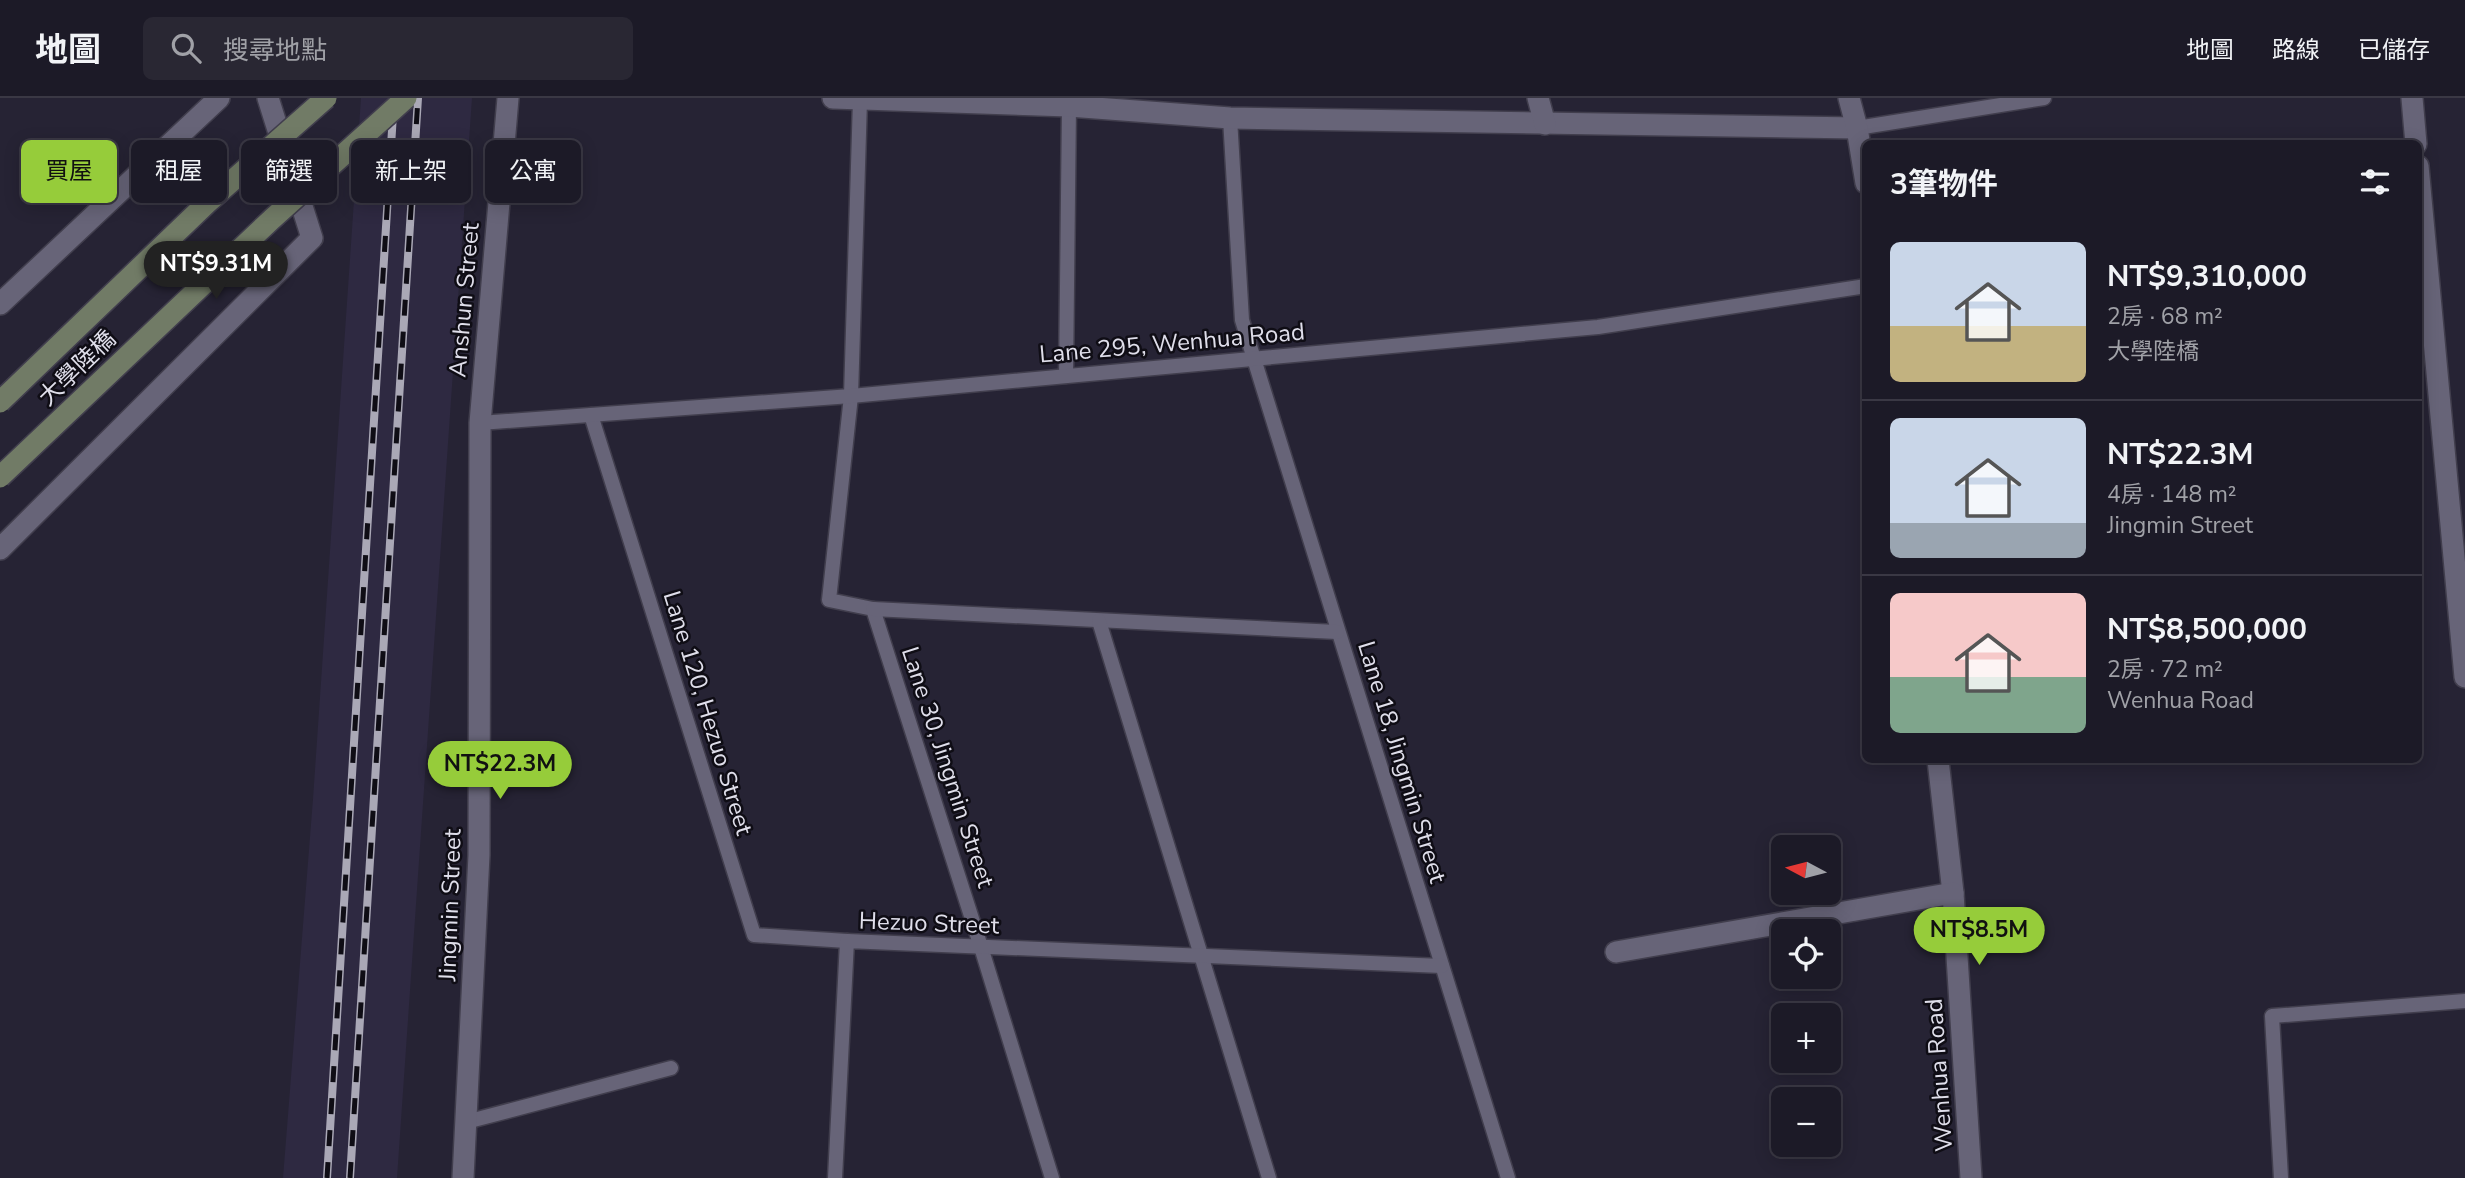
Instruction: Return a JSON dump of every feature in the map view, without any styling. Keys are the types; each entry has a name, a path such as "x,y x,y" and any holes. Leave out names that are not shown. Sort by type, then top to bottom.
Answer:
{"street":[{"path":"0,304 219,98"},
{"path":"0,549 312,238 268,98"},
{"name":"大學陸橋","path":"0,402 206,204 326,98"},
{"name":"大學陸橋","path":"0,477 272,219 406,98"},
{"name":"Anshun Street","path":"480,423 508,98"},
{"path":"833,98 1227,108 1545,124 1857,128"},
{"path":"1538,98 1545,124"},
{"path":"1849,98 1862,159"},
{"path":"2412,98 2416,140"},
{"path":"2422,209 2465,677"},
{"name":"Jingmin Street","path":"463,1178 479,855 480,423"},
{"name":"Wenhua Road","path":"1938,763 1953,893 1971,1178"},
{"path":"1616,952 1953,893"}],"lane":[{"path":"1857,128 2044,98"},
{"path":"860,100 850,396 829,600 873,609 1337,632"},
{"path":"1066,376 1069,106"},
{"name":"Lane 18, Jingmin Street","path":"1227,108 1242,320 1508,1178"},
{"name":"Lane 295, Wenhua Road","path":"480,423 850,396 1598,327 1862,287"},
{"name":"Lane 120, Hezuo Street","path":"591,415 754,935 847,941"},
{"name":"Lane 30, Jingmin Street","path":"873,609 1052,1178"},
{"path":"1099,621 1269,1178"},
{"name":"Hezuo Street","path":"835,1178 847,941 1442,966"},
{"path":"2281,1178 2272,1016 2465,1001"},
{"path":"466,1122 671,1068"}],"shaded area":[{"path":"361,98 472,98 469,140 358,140"},
{"path":"354,203 465,203 397,1178 283,1178 313,799"}],"railway":[{"path":"327,1178 394,98"},
{"path":"350,1178 418,98"}]}
